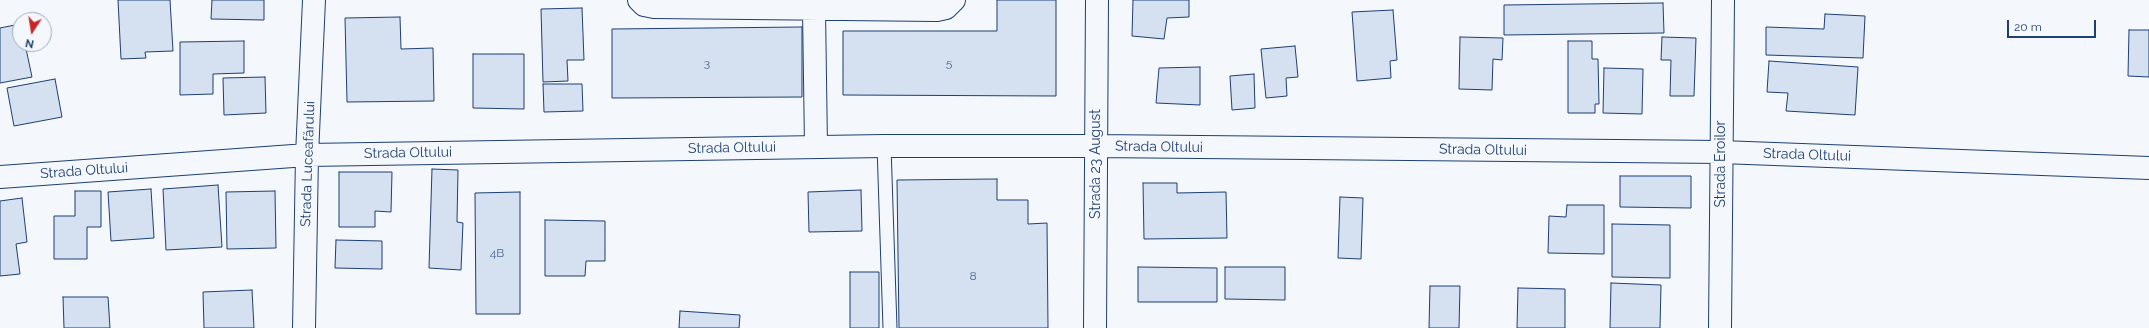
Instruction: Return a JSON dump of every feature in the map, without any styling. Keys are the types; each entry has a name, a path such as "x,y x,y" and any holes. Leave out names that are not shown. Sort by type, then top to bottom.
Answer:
{"street":[{"name":"Strada Luceafărului","path":"304,328 307,155 314,0"},
{"path":"639,0 644,5 654,7 814,5 937,10 946,8 954,0"},
{"name":"Strada 23 August","path":"1095,328 1097,0"},
{"name":"Strada Eroilor","path":"1720,328 1723,0"},
{"path":"814,5 816,147"},
{"name":"Strada Oltului","path":"0,177 307,155 884,146 1096,146 1721,152 2149,168"}],"lane":[{"path":"884,146 890,328"}],"building":[{"path":"118,0 170,0 173,51 145,52 146,58 121,59"},
{"path":"212,0 264,0 264,20 211,19"},
{"path":"997,0 1056,0 1056,96 843,95 843,31 997,31"},
{"path":"1133,0 1189,0 1189,17 1167,18 1164,39 1132,36"},
{"path":"1663,3 1664,33 1504,35 1504,5"},
{"path":"582,8 584,60 567,60 568,81 543,82 541,9"},
{"path":"1393,10 1397,60 1390,61 1391,78 1357,81 1352,12"},
{"path":"1825,14 1865,16 1863,58 1766,55 1766,27 1824,29"},
{"path":"400,17 401,49 433,48 434,101 347,102 345,18"},
{"path":"12,26 12,52 27,52 32,77 0,83 0,28"},
{"path":"802,27 802,97 612,98 612,29"},
{"path":"2129,30 2149,30 2149,77 2128,76"},
{"path":"1460,37 1503,38 1502,60 1493,59 1492,90 1459,89"},
{"path":"1662,37 1696,38 1694,96 1670,96 1671,60 1661,60"},
{"path":"244,41 244,73 213,74 213,94 180,95 180,42"},
{"path":"1568,41 1592,41 1592,59 1598,59 1599,104 1595,104 1595,113 1568,113"},
{"path":"1295,46 1298,77 1286,78 1287,96 1266,98 1261,49"},
{"path":"473,54 524,54 524,109 473,108"},
{"path":"1769,61 1858,67 1855,115 1786,111 1788,93 1767,92"},
{"path":"1200,67 1200,105 1156,103 1159,68"},
{"path":"1604,68 1643,69 1642,114 1603,113"},
{"path":"1254,74 1255,108 1232,110 1230,76"},
{"path":"265,77 266,113 224,115 223,78"},
{"path":"55,79 62,117 14,126 7,88"},
{"path":"543,84 582,84 583,111 544,112"},
{"path":"432,169 458,170 457,222 463,223 461,270 429,268"},
{"path":"339,172 392,172 391,212 375,211 375,227 339,227"},
{"path":"1620,176 1691,176 1691,208 1620,207"},
{"path":"997,179 997,200 1028,200 1028,224 1047,223 1048,328 899,328 897,180"},
{"path":"1143,183 1177,183 1177,193 1226,192 1227,238 1144,239"},
{"path":"218,185 222,247 166,250 163,189"},
{"path":"151,189 154,238 111,241 108,192"},
{"path":"861,190 862,231 809,232 808,192"},
{"path":"75,191 101,191 101,227 87,227 87,259 54,259 54,216 75,216"},
{"path":"275,191 276,248 227,249 226,192"},
{"path":"520,192 520,314 476,314 475,193"},
{"path":"1340,197 1363,198 1361,259 1338,258"},
{"path":"22,198 27,242 16,244 20,274 0,276 0,201"},
{"path":"1567,205 1604,205 1604,254 1548,253 1549,216 1566,217"},
{"path":"545,220 605,221 605,261 586,261 585,276 545,276"},
{"path":"1612,224 1670,225 1670,278 1612,277"},
{"path":"336,240 382,241 382,269 335,268"},
{"path":"1138,267 1217,268 1217,302 1138,302"},
{"path":"1225,267 1285,267 1285,300 1225,299"},
{"path":"850,272 879,272 879,328 850,328"},
{"path":"1611,283 1661,285 1660,328 1610,328"},
{"path":"1430,286 1460,286 1459,328 1429,328"},
{"path":"1518,288 1565,289 1565,328 1517,328"},
{"path":"252,290 254,328 204,328 203,292"},
{"path":"63,297 108,297 110,328 64,328"},
{"path":"680,311 740,315 739,328 679,328"}]}
